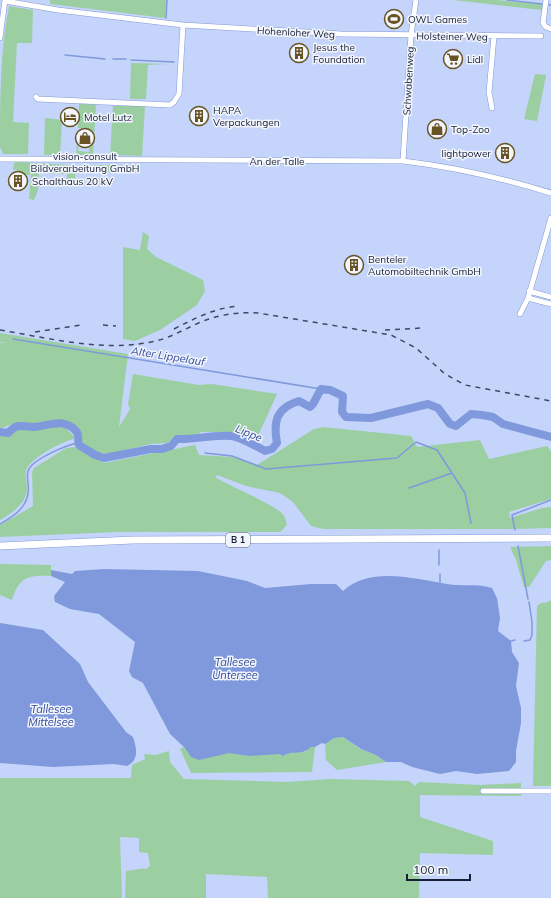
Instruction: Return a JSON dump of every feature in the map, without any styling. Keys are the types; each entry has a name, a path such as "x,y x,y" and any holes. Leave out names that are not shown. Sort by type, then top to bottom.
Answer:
{"highway":[{"name":"B 1","path":"0,546 133,540 551,538"}],"street":[{"name":"Hohenloher Weg","path":"5,0 58,10 182,25 341,34 411,35"},
{"path":"0,38 5,0"},
{"name":"Schwabenweg","path":"403,162 411,35 416,0"},
{"path":"545,4 543,23 551,29"},
{"path":"36,97 38,99 170,105 179,94 182,25"},
{"name":"Holsteiner Weg","path":"411,35 542,36"},
{"name":"Holsteiner Weg","path":"492,108 489,92 494,36"},
{"name":"An der Talle","path":"0,159 403,162 439,165 473,171 551,193"},
{"path":"520,314 528,298 551,218"},
{"path":"529,291 551,297"},
{"path":"528,298 551,304"},
{"path":"483,791 551,791"}],"green space":[{"path":"50,0 166,0 165,18 50,4"},
{"path":"453,0 496,0 543,4 542,10"},
{"path":"9,6 33,10 32,43 17,43 13,122 29,123 28,154 3,154 0,147 0,94 2,59"},
{"path":"131,63 167,64 148,65 146,99 130,99"},
{"path":"535,74 546,75 537,121 524,119"},
{"path":"79,103 96,105 93,155 76,155 78,130 80,130 78,151 89,152 90,131 87,130 87,128 78,128"},
{"path":"113,106 145,106 142,156 110,155"},
{"path":"45,118 62,120 60,155 44,155"},
{"path":"14,163 70,165 75,173 74,183 67,183 67,174 39,173 38,190 34,200 29,199 31,175 16,174 17,170 13,169"},
{"path":"93,165 122,165 123,167 111,172 86,171 86,168"},
{"path":"143,232 149,236 147,249 156,257 203,280 205,291 197,305 160,330 135,341 123,339 123,247 140,250"},
{"path":"0,333 128,354 119,427 130,409 128,404 133,374 199,385 212,384 277,394 257,438 248,438 236,432 201,432 197,435 192,435 192,438 173,437 168,443 151,444 108,454 96,452 81,441 78,432 72,426 59,421 51,420 33,425 12,424 0,428 0,343 7,343 0,342"},
{"path":"54,426 65,428 74,436 74,439 49,450 30,464 26,471 27,489 24,499 13,512 0,520 0,435 9,435 21,428 37,429"},
{"path":"323,427 411,436 417,447 480,440 489,459 547,446 551,451 551,499 509,512 510,518 542,508 551,507 551,528 323,529 311,526 293,502 280,493 246,486 217,475 215,477 264,502 280,512 285,517 287,525 280,532 118,532 0,537 0,525 33,506 32,472 34,468 66,448 75,447 104,463 195,445 199,455 232,457 257,465 314,429"},
{"path":"551,546 551,560 546,561 529,587 524,587 516,560 510,547"},
{"path":"0,564 51,565 51,576 30,577 21,582 12,600 0,595"},
{"path":"551,601 551,786 533,786 537,606"},
{"path":"343,737 360,749 376,755 386,762 337,770 326,760 325,744 334,738"},
{"path":"311,746 315,747 312,772 191,773 180,749 184,747 191,757 229,753 279,754 283,756 288,753 305,752"},
{"path":"169,751 170,762 184,779 287,782 330,779 409,781 415,786 419,782 480,785 521,783 521,796 420,795 420,817 493,841 493,855 420,853 419,898 268,898 267,877 206,874 206,898 125,898 126,871 146,869 150,866 148,853 139,852 139,838 120,837 122,898 0,898 0,778 131,778 132,765 145,759 144,754 156,755"}],"water":[{"name":"Tallesee Untersee","path":"104,569 198,571 247,581 265,588 311,584 336,584 343,591 355,583 368,578 397,576 455,585 492,588 497,598 500,618 498,631 511,641 512,652 519,663 516,686 521,708 521,723 516,751 516,762 509,771 477,774 456,771 440,774 412,767 401,762 386,762 376,755 361,749 343,737 334,738 325,744 322,743 315,747 311,747 304,752 290,753 283,756 279,754 249,756 229,753 199,760 191,757 184,747 170,734 143,683 132,677 129,671 135,642 99,614 70,609 55,602 54,596 65,582 51,576 51,570 72,574 75,571"},
{"name":"Tallesee Mittelsee","path":"0,623 43,630 80,664 88,682 126,732 133,737 136,754 134,761 131,764 127,766 114,764 53,767 0,763"}],"waterway":[{"path":"166,18 167,0"},
{"path":"507,0 551,5"},
{"path":"65,55 105,59"},
{"path":"113,59 126,59"},
{"path":"131,60 174,62"},
{"name":"Alter Lippelauf","path":"13,339 321,389"},
{"name":"Lippe","path":"0,432 8,433 17,426 34,427 55,423 66,424 76,431 79,445 95,455 104,458 151,449 162,449 171,446 177,439 218,436 231,436 239,438 265,451 272,449 277,443 276,422 281,412 291,404 299,401 310,407 321,389 330,390 343,396 342,412 346,417 371,418 428,404 438,408 450,424 456,426 471,414 482,415 493,417 503,424 551,437"},
{"path":"205,453 232,456 266,469 397,458 416,442 437,450 465,493 471,523"},
{"path":"0,524 12,517 25,504 28,491 27,476 32,465 44,456 78,443"},
{"path":"409,488 452,473"},
{"path":"515,530 512,515 551,500"},
{"path":"518,546 528,599"},
{"path":"439,550 439,565"},
{"path":"440,574 440,582"},
{"path":"524,641 530,640 532,635 529,602"},
{"path":"511,641 515,640"}],"railway":[{"path":"174,329 213,311 239,306"},
{"path":"0,330 75,343 94,345 132,345 164,339 201,322 222,315 258,313 391,335 416,348 445,374 465,385 551,401"},
{"path":"35,332 81,325"},
{"path":"103,325 116,326"},
{"path":"385,330 422,328"}],"place":[{"name":"OWL Games","path":"394,19"},
{"name":"Jesus the Foundation","path":"299,53"},
{"name":"Lidl","path":"453,59"},
{"name":"HAPA Verpackungen","path":"199,116"},
{"name":"Motel Lutz","path":"70,117"},
{"name":"Top-Zoo","path":"437,129"},
{"name":"vision-consult Bildverarbeitung GmbH","path":"85,138"},
{"name":"lightpower","path":"505,153"},
{"name":"Schalthaus 20 kV","path":"18,181"},
{"name":"Benteler Automobiltechnik GmbH","path":"354,265"}]}
